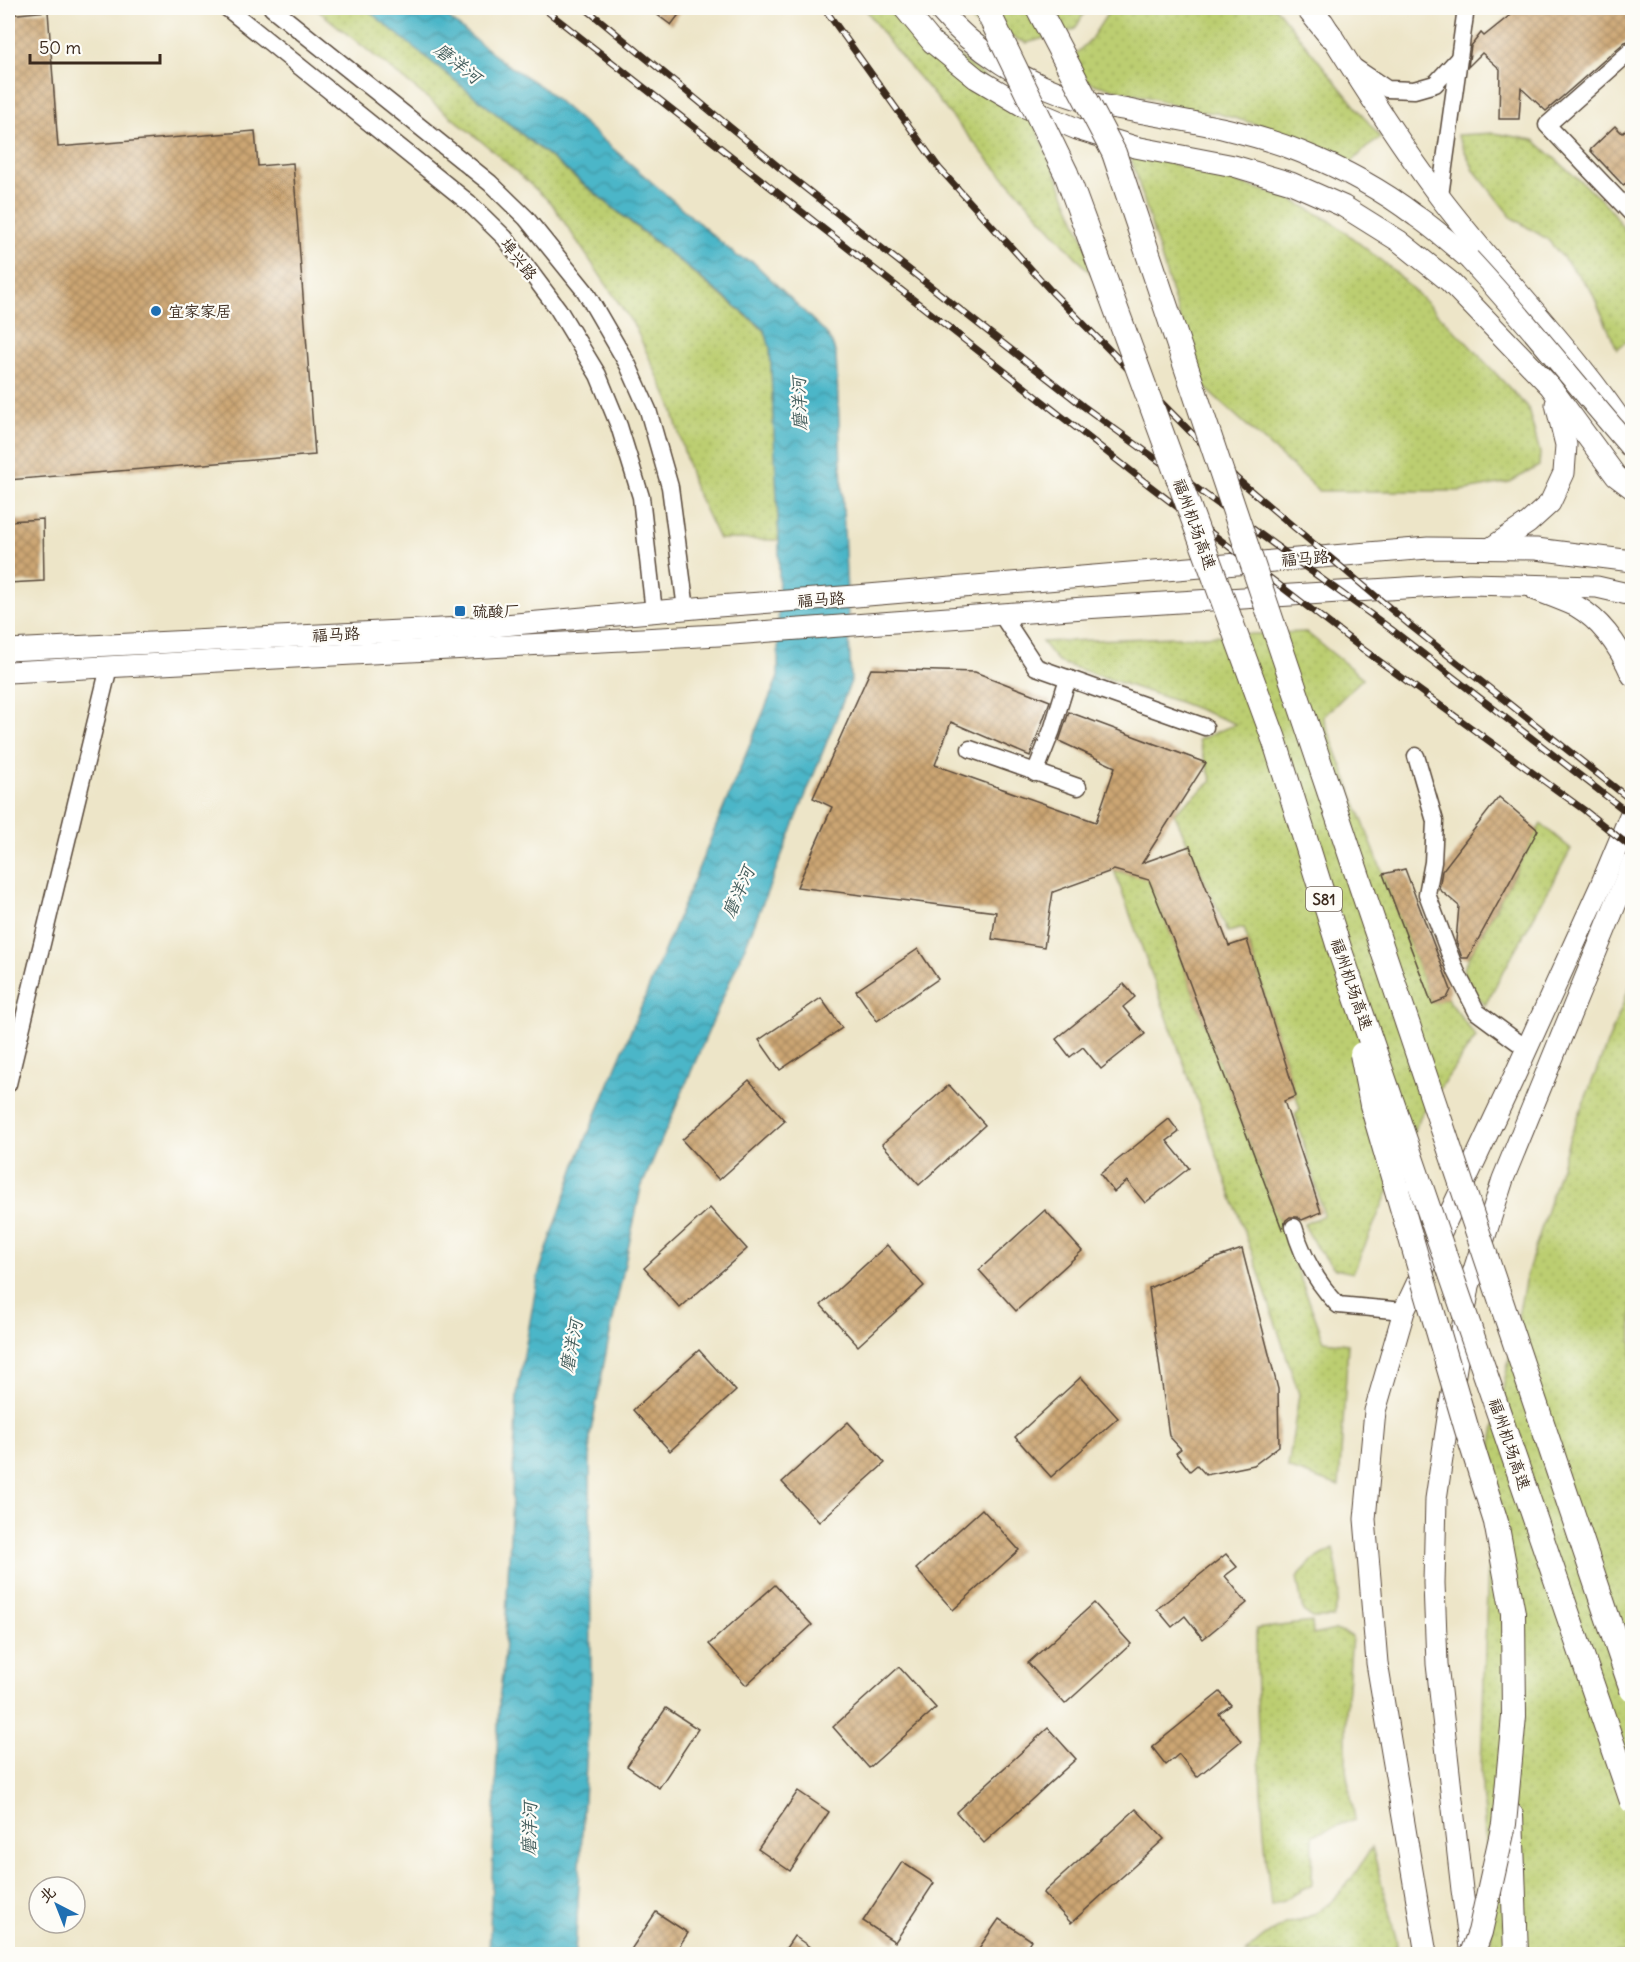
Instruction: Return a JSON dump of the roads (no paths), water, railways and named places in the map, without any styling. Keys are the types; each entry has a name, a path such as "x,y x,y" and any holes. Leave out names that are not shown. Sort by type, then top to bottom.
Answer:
{"highway":[{"name":"福州机场高速","path":"986,8 1071,184 1274,739 1341,954 1632,1801"},
{"name":"S81","path":"1038,8 1114,153 1632,1690"},
{"path":"1308,8 1330,35"},
{"path":"1341,954 1372,1105 1496,1521 1513,1613 1514,1716 1504,1824 1480,1932 1471,1954"},
{"path":"1611,1628 1632,1673"},
{"path":"1510,1759 1515,1954"}],"main road":[{"path":"904,8 932,42 976,78 1025,106 1077,129 1126,144 1234,166 1291,183 1343,206 1399,241 1449,281 1550,387 1616,476 1632,488"},
{"path":"938,8 952,24 992,57 1037,84 1082,101 1207,125 1250,135 1302,152 1360,180 1416,215 1469,259 1516,310 1632,449"},
{"path":"1313,8 1440,196 1607,398 1632,424"},
{"path":"1491,548 1528,524 1550,503 1564,473 1566,445 1550,387"},
{"name":"福马路","path":"8,650 482,627 1428,548 1536,549 1632,561"},
{"name":"福马路","path":"8,672 764,632 1001,614 1469,584 1596,587 1632,595"},
{"path":"1524,585 1577,607 1602,627 1622,653 1632,675"},
{"path":"1426,1954 1377,1663 1365,1519 1375,1411 1404,1311 1527,1049 1632,811"},
{"path":"1471,1954 1437,1664 1434,1583 1436,1499 1469,1286 1503,1179 1632,864"}],"street":[{"name":"埠兴路","path":"227,8 469,203 505,238 558,309 598,375 619,426 641,497 654,612"},
{"name":"埠兴路","path":"272,8 490,183 526,218 585,291 628,365 648,410 670,487 686,609"},
{"path":"1440,196 1466,8"},
{"path":"1632,50 1547,125 1632,214"},
{"path":"1348,63 1387,89 1414,90 1435,84 1459,58"},
{"path":"1001,614 1036,667 1205,727"},
{"path":"8,1084 109,667"},
{"path":"1035,772 1052,730 1068,678"},
{"path":"970,748 1078,787"},
{"path":"1416,756 1435,821 1433,862 1427,894 1456,971 1478,1012 1527,1049"},
{"path":"1294,1227 1297,1239 1323,1289 1338,1305 1404,1311"}],"water":[{"name":"磨洋河","path":"365,8 436,8 503,62 542,87 738,257 753,262 826,333 836,355 851,681 752,930 641,1188 590,1436 591,1679 575,1954 489,1954 499,1700 504,1658 517,1394 538,1276 578,1158 778,677 779,540 770,348 765,331 758,324"}],"railway":[{"path":"543,8 1150,486 1364,650 1584,810 1632,848"},
{"path":"585,8 786,173 1083,406 1391,629 1632,816"},
{"path":"824,8 939,168 1051,291 1237,479 1411,626 1632,801"}],"place":[{"name":"宜家家居","path":"156,311"},
{"name":"硫酸厂","path":"460,611"}]}
